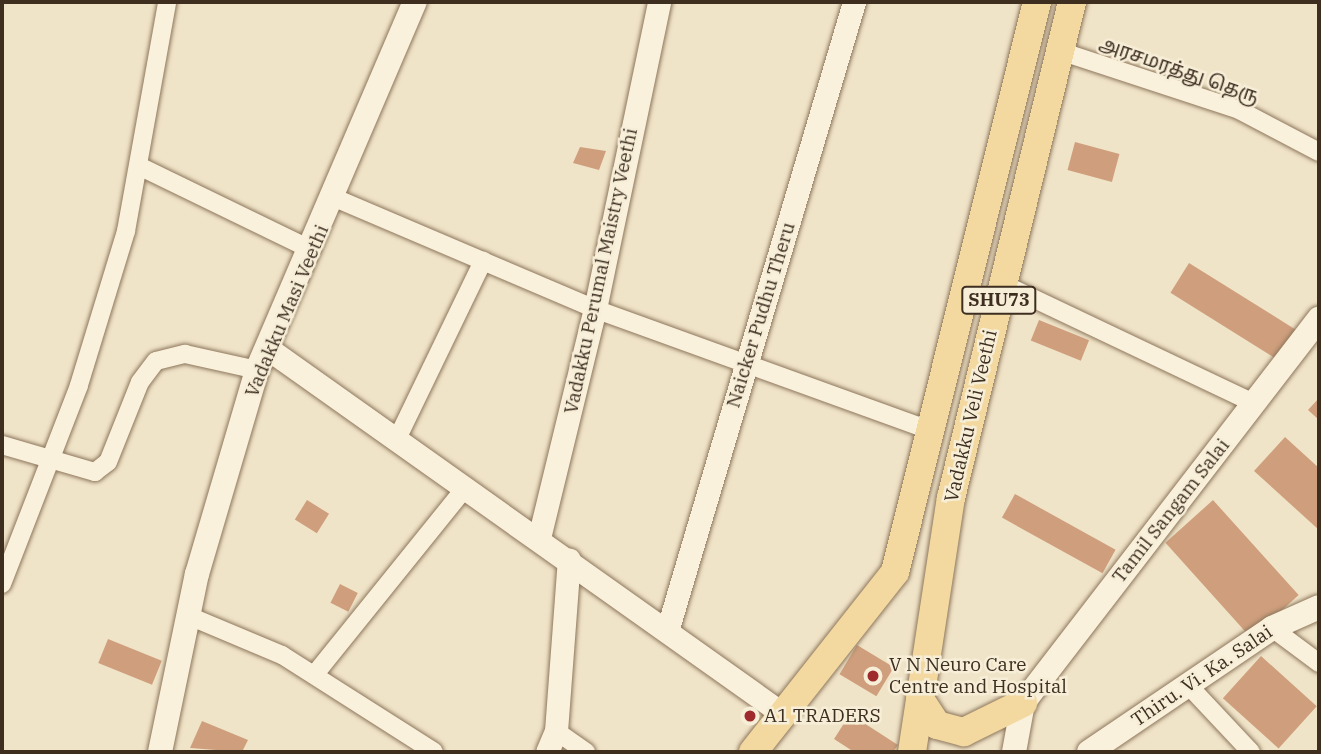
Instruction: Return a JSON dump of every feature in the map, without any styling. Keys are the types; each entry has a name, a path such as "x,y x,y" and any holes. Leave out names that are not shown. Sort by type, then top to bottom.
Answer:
{"main road":[{"name":"Vadakku Masi Veethi","path":"160,752 190,616 264,360 335,198 415,2"},
{"name":"Vadakku Veli Veethi","path":"895,572 1037,2"},
{"name":"Vadakku Veli Veethi","path":"912,752 951,498 1072,2"},
{"name":"Tamil Sangam Salai","path":"1023,703 1319,319"},
{"path":"753,752 895,572 922,582 935,600"},
{"name":"Thiru. Vi. Ka. Salai","path":"1089,752 1272,628 1319,607"},
{"path":"920,699 937,725 964,732 1023,703"},
{"path":"1014,752 1023,703"}],"street":[{"path":"2,584 100,319 139,166 167,2"},
{"name":"Vadakku Perumal Maistry Veethi","path":"539,538 595,309 659,2"},
{"name":"Naicker Pudhu Theru","path":"668,628 854,2"},
{"name":"அரசமரத்து தெரு","path":"1060,51 1239,110 1319,152"},
{"path":"139,166 312,250"},
{"path":"335,198 595,309 746,367 930,430"},
{"path":"397,439 483,261"},
{"path":"1003,284 1254,403"},
{"path":"2,445 83,472 102,469 140,382 167,354 264,360 397,439 668,628 783,714"},
{"path":"314,674 466,487"},
{"path":"569,559 552,742 586,752"},
{"path":"190,616 314,674 434,752"},
{"path":"1272,628 1319,663"},
{"path":"1188,685 1251,752"}],"building":[{"path":"1075,142 1119,154 1112,182 1067,170"},
{"path":"580,147 606,151 599,170 573,163"},
{"path":"1189,263 1301,333 1282,363 1170,293"},
{"path":"1039,320 1089,340 1081,361 1031,340"},
{"path":"1319,398 1319,420 1308,410"},
{"path":"1285,437 1319,468 1319,530 1254,471"},
{"path":"1015,494 1116,550 1102,573 1002,518"},
{"path":"307,500 329,514 317,533 295,520"},
{"path":"1213,500 1299,595 1251,638 1165,543"},
{"path":"340,584 358,593 348,612 330,603"},
{"path":"108,639 162,661 152,685 98,663"},
{"path":"857,645 894,667 876,696 839,674"},
{"path":"1261,656 1317,706 1279,749 1223,698"},
{"path":"850,714 898,745 893,752 854,752 834,739"},
{"path":"202,721 248,740 242,752 190,748"}],"place":[{"name":"V N Neuro Care Centre and Hospital","path":"873,676"},
{"name":"A1 TRADERS","path":"750,716"}]}
